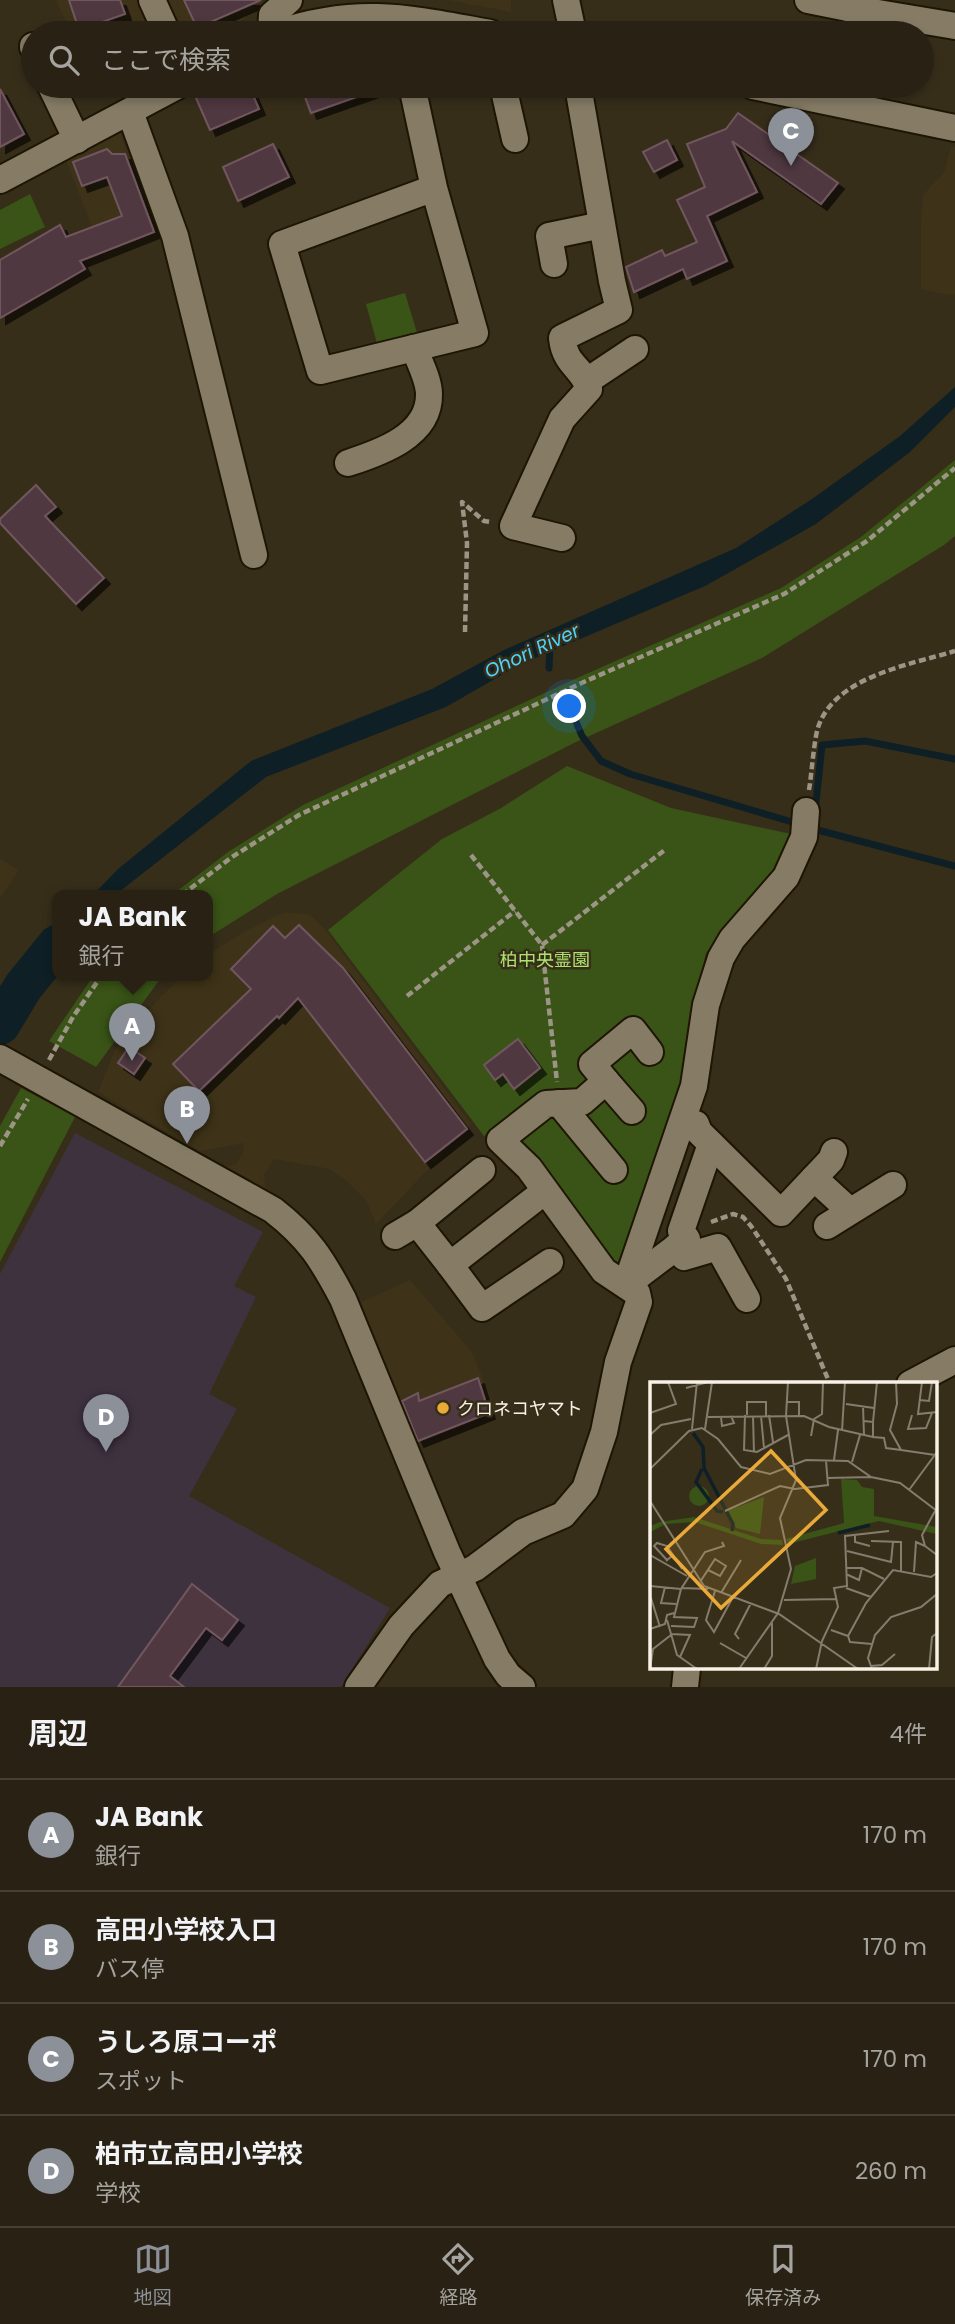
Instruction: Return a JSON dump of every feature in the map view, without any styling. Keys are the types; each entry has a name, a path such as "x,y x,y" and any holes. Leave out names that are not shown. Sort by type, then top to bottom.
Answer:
{"street":[{"path":"152,0 162,21"},
{"path":"566,0 570,21"},
{"path":"808,0 849,4 931,21"},
{"path":"275,16 328,19 361,16 383,21"},
{"path":"934,22 955,26"},
{"path":"57,98 77,140"},
{"path":"0,180 155,98"},
{"path":"415,98 434,188 475,332 320,372 282,244 434,188"},
{"path":"506,98 515,139"},
{"path":"562,538 513,526 562,419 589,389 587,381 564,354 562,338 619,310 580,98"},
{"path":"811,98 955,128"},
{"path":"130,112 175,236 254,555"},
{"path":"554,264 549,236 602,225"},
{"path":"348,463 384,451 405,439 426,414 429,393 414,348"},
{"path":"587,381 635,349"},
{"path":"626,1285 694,1086 706,1005 721,958 732,939 786,877 804,837 806,811"},
{"path":"632,1111 592,1064 633,1030 650,1052"},
{"path":"0,1058 35,1075 273,1210 299,1230 323,1260 343,1299 458,1577 497,1659 508,1675 522,1687"},
{"path":"358,1687 401,1626 440,1584 475,1568 523,1532 563,1515 585,1489 604,1432 618,1362 639,1302 637,1293 604,1271 529,1168 500,1140 546,1104 582,1102 606,1080"},
{"path":"559,1103 614,1170"},
{"path":"747,1299 718,1247 684,1257 681,1231 703,1134 781,1213 831,1160 834,1152"},
{"path":"482,1170 406,1230 450,1265 482,1308 550,1262"},
{"path":"814,1178 850,1211"},
{"path":"827,1226 893,1185"},
{"path":"450,1265 545,1191"},
{"path":"626,1285 681,1243"},
{"path":"914,1382 955,1360"}],"path":[{"path":"189,890 232,857 299,815 586,681 784,594 867,541 955,468"},
{"path":"465,632 467,544 462,502 484,521 513,526"},
{"path":"806,811 818,729 833,702 845,691 871,677 955,651"},
{"path":"542,945 666,849"},
{"path":"471,855 542,945 559,1103"},
{"path":"407,996 515,911"},
{"path":"0,1146 35,1075 98,981"},
{"path":"681,1243 719,1218 733,1214 743,1217 786,1279 829,1382"}],"shaded area":[{"path":"56,0 145,0 155,21 66,21"},
{"path":"158,0 255,0 256,3 241,21 168,21"},
{"path":"448,0 511,0 511,12"},
{"path":"302,98 358,98 311,117"},
{"path":"120,133 159,240 105,260 66,160"},
{"path":"951,146 955,147 955,294 948,295 921,289 921,226 923,195 944,173"},
{"path":"0,859 19,870 0,898"},
{"path":"285,912 310,915 324,928 471,1124 376,1224 366,1200 330,1169 274,1159 264,1175 266,1195 220,1165 231,1166 237,1163 243,1153 244,1143 200,1151 98,1092 115,1050 154,1004 177,981 213,981 213,951"},
{"path":"75,1133 263,1232 234,1286 256,1297 209,1394 237,1409 189,1496 390,1608 341,1687 0,1687 0,1274"},
{"path":"410,1280 471,1351 497,1412 412,1446 353,1306"}],"green space":[{"path":"30,194 45,227 0,249 0,210"},
{"path":"405,293 418,336 378,347 366,304"},
{"path":"955,460 955,536 762,658 576,742 277,894 213,934 213,890 179,890 228,852 303,805 577,678 781,588 861,537"},
{"name":"柏中央霊園","path":"567,766 671,808 791,834 774,873 706,953 694,1004 684,1087 618,1262 610,1262 507,1120 484,1136 328,930 442,839 501,808"},
{"path":"90,981 159,981 96,1067 49,1041"},
{"path":"21,1088 75,1117 0,1262 0,1126"}],"water":[{"path":"955,387 955,407 910,452 816,524 705,586 521,664 446,707 266,777 121,890 98,890 118,869 251,761 432,689 504,650 736,548 812,499 900,436"},
{"path":"52,947 52,971 14,1022 0,1014 0,1006"}],"building":[{"path":"69,0 120,0 125,14 105,21 76,21"},
{"path":"184,0 261,0 213,21 194,21"},
{"path":"0,89 24,134 0,147"},
{"path":"196,98 254,98 259,109 210,130"},
{"path":"305,98 354,98 311,113"},
{"path":"738,113 838,183 821,204 732,141 757,192 707,216 727,261 687,279 683,269 634,292 626,267 662,250 665,256 697,242 677,200 705,187 687,144 726,129"},
{"path":"667,140 677,160 654,172 643,152"},
{"path":"273,144 289,177 238,201 223,167"},
{"path":"107,149 112,154 125,154 154,232 80,261 85,269 0,318 0,260 60,225 66,237 122,216 107,177 82,186 73,162"},
{"path":"36,485 56,507 45,516 104,578 76,604 0,523 0,519"},
{"path":"299,925 343,968 467,1129 425,1162 298,998 199,1091 173,1064 251,989 231,969 273,926 285,938"},
{"path":"518,1039 540,1068 514,1089 503,1074 495,1080 484,1065"},
{"path":"129,1047 145,1058 134,1074 118,1063"},
{"name":"クロネコヤマト","path":"478,1378 489,1413 418,1441 402,1401 418,1393 419,1401"},
{"path":"192,1584 238,1620 222,1640 206,1628 170,1676 184,1687 118,1687"}],"waterway":[{"path":"549,668 550,644"},
{"path":"571,710 582,736 601,761 630,774 799,824"},
{"path":"815,812 822,745 865,741 955,759"},
{"path":"810,828 955,866"},
{"name":"Ohori River","path":"0,1025 23,987 52,951"}],"place":[{"name":"うしろ原コーポ","path":"791,166"},
{"name":"JA Bank","path":"132,1061"},
{"name":"高田小学校入口","path":"187,1144"},
{"name":"クロネコヤマト","path":"443,1408"},
{"name":"柏市立高田小学校","path":"106,1452"}]}
